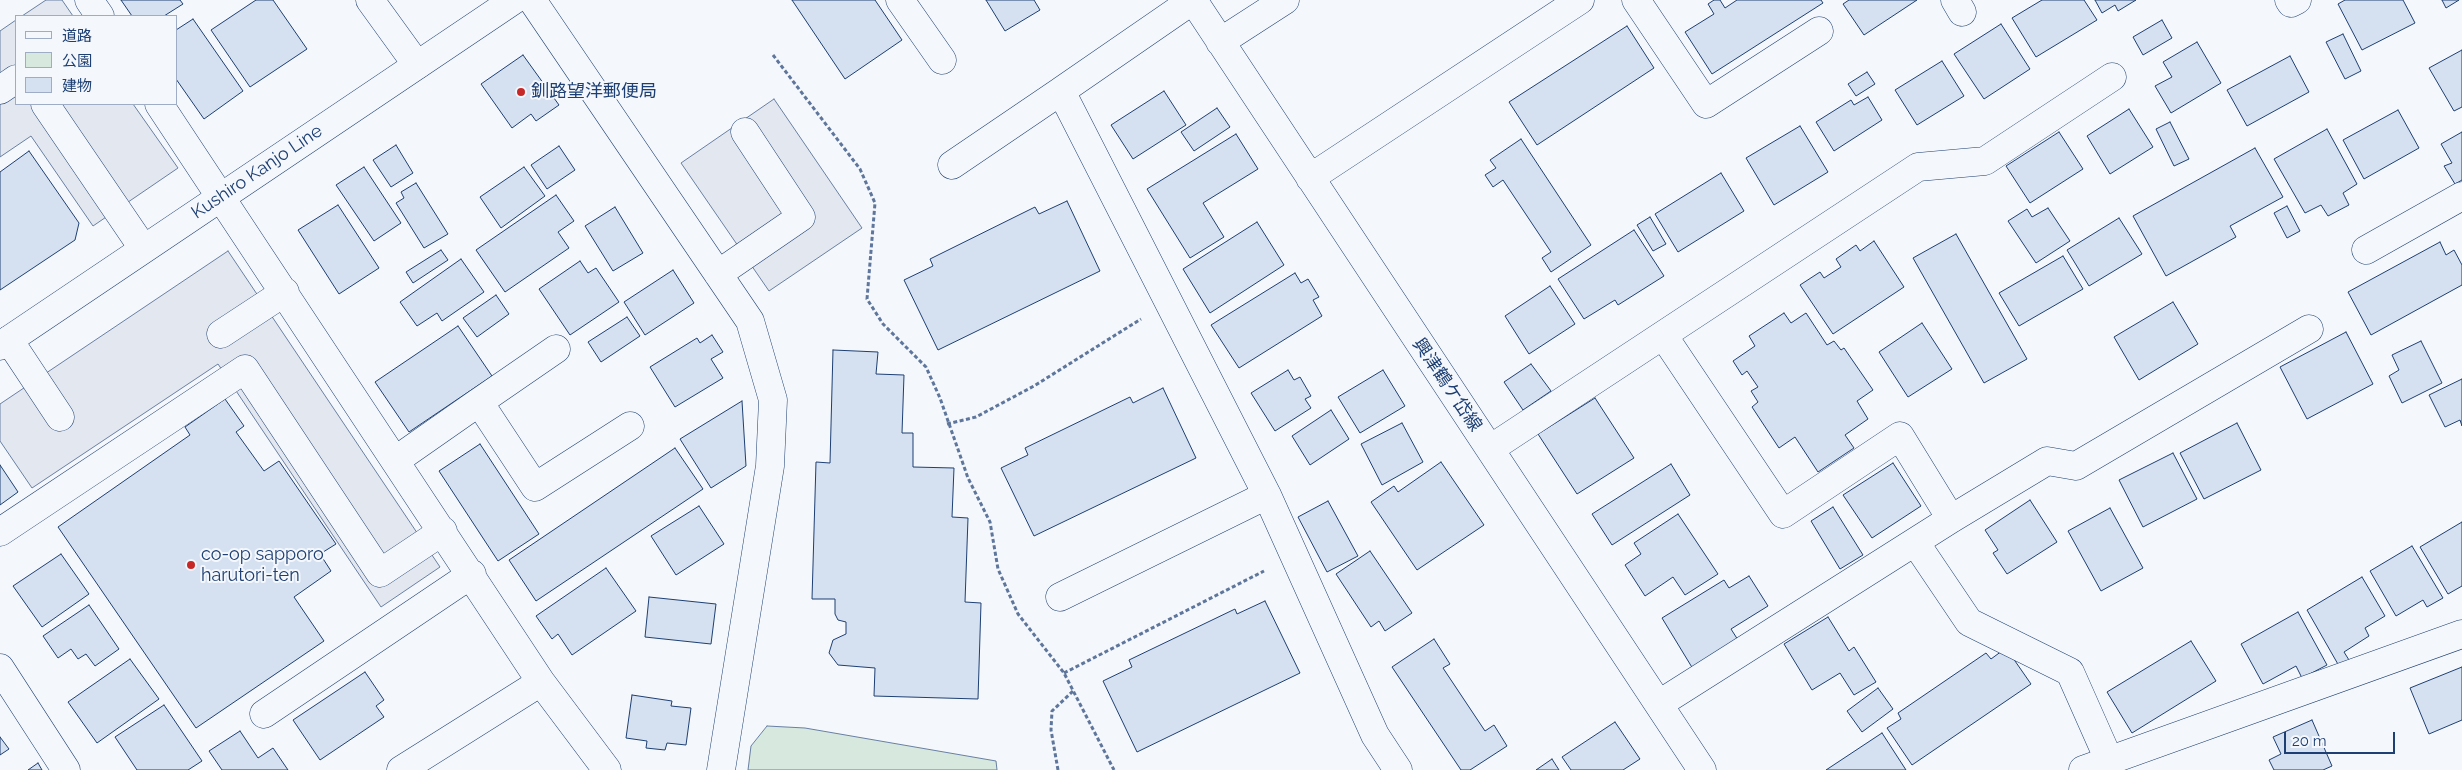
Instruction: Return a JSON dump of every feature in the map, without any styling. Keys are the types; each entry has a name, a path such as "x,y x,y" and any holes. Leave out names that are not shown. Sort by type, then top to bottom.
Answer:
{"street":[{"path":"89,0 99,15"},
{"path":"370,0 417,65"},
{"name":"Kushiro Kanjo Line","path":"4,343 221,195 514,0"},
{"path":"532,0 750,321 773,400 770,466 721,770"},
{"path":"900,0 942,60"},
{"path":"952,165 1193,0"},
{"name":"興津鶴ケ岱線","path":"1193,0 1702,770"},
{"path":"1220,42 1285,0"},
{"path":"1310,178 1580,0"},
{"path":"1636,0 1706,104 1819,31"},
{"path":"2289,0 2291,3 2297,0"},
{"path":"1490,449 1918,167 1985,161 2112,77"},
{"path":"0,90 15,80"},
{"path":"1061,91 1267,495 1375,735 1398,770"},
{"path":"46,105 143,248"},
{"path":"160,105 542,682 607,770"},
{"path":"718,274 801,217 745,132"},
{"path":"2366,250 2462,196"},
{"path":"221,334 285,292"},
{"path":"1659,704 1951,519 2047,461 2076,466 2309,329"},
{"path":"1663,335 1783,514 1900,436 1951,519"},
{"path":"4,343 60,417"},
{"path":"396,460 556,349"},
{"path":"0,532 245,369 380,573 443,531"},
{"path":"479,402 535,487 630,426"},
{"path":"1060,597 1267,495"},
{"path":"1915,542 1969,622 2070,672 2109,760"},
{"path":"264,714 472,574"},
{"path":"2083,770 2462,634"},
{"path":"0,669 66,770"},
{"path":"401,770 542,682"}],"path":[{"path":"773,55 860,169 875,203 867,299 883,324 926,367 940,398 947,424 968,478 990,522 998,569 1018,614 1064,673 1114,770"},
{"path":"947,424 976,418 1034,386 1142,318"},
{"path":"1064,673 1268,569"},
{"path":"1058,770 1051,730 1052,711 1073,691"}],"green space":[{"path":"767,726 805,728 996,761 997,770 748,770 751,746"}],"shaded area":[{"path":"46,0 62,0 72,15 24,15"},
{"path":"15,21 15,105 134,105 178,168 93,226 31,136 0,157 0,31"},
{"path":"774,99 862,228 769,291 681,163"},
{"path":"228,251 440,567 381,607 218,364 32,488 0,441 0,404"}],"building":[{"path":"121,0 180,0 183,4 166,15 131,15"},
{"path":"256,0 273,0 307,49 250,87 211,30"},
{"path":"792,0 875,0 902,40 845,79"},
{"path":"986,0 1034,0 1040,10 1005,31"},
{"path":"1714,0 1720,0 1725,8 1737,0 1821,0 1823,3 1712,74 1685,32 1714,14 1708,4"},
{"path":"1849,0 1917,0 1864,35 1843,4"},
{"path":"2042,0 2084,0 2097,20 2036,57 2012,18"},
{"path":"2095,0 2136,0 2118,11 2115,5 2102,13"},
{"path":"2345,0 2403,0 2415,23 2362,50 2338,4"},
{"path":"2442,0 2459,0 2446,8"},
{"path":"193,19 243,91 204,119 178,82 178,29"},
{"path":"2162,20 2172,38 2143,55 2133,37"},
{"path":"2001,24 2030,69 1984,99 1954,54"},
{"path":"1627,26 1654,68 1537,145 1509,102"},
{"path":"2343,34 2361,71 2345,79 2326,42"},
{"path":"2197,42 2221,83 2171,113 2155,86 2172,77 2163,62"},
{"path":"2462,50 2462,107 2454,111 2429,68"},
{"path":"523,55 559,105 536,121 531,114 512,128 481,84"},
{"path":"2290,56 2309,92 2247,126 2227,90"},
{"path":"1942,61 1964,96 1917,125 1895,90"},
{"path":"1867,72 1875,84 1856,96 1848,84"},
{"path":"1164,91 1186,125 1133,159 1111,125"},
{"path":"1868,97 1882,120 1834,151 1816,122 1851,100 1854,105"},
{"path":"1217,108 1230,127 1194,151 1181,132"},
{"path":"2129,109 2153,147 2110,174 2087,136"},
{"path":"2398,110 2419,148 2364,179 2343,140"},
{"path":"2170,122 2189,159 2174,166 2156,129"},
{"path":"1800,126 1828,172 1774,205 1746,158"},
{"path":"2327,129 2357,184 2343,193 2349,205 2328,216 2321,205 2305,213 2274,159"},
{"path":"2059,132 2083,169 2030,203 2006,166"},
{"path":"2462,132 2462,180 2455,184 2444,166 2452,163 2441,144"},
{"path":"1236,134 1258,169 1203,203 1224,237 1190,258 1147,189"},
{"path":"1521,139 1591,245 1551,272 1542,258 1551,252 1503,180 1493,187 1485,175 1496,168 1490,160"},
{"path":"396,145 413,173 391,187 373,160"},
{"path":"559,146 575,170 547,189 531,165"},
{"path":"2255,148 2283,197 2230,226 2236,237 2166,276 2133,216"},
{"path":"29,151 79,223 75,240 0,290 0,172"},
{"path":"364,167 401,223 374,241 336,185"},
{"path":"524,167 545,196 501,228 480,197"},
{"path":"1721,173 1744,211 1678,252 1655,214"},
{"path":"416,183 448,234 424,248 396,203 404,198 401,192"},
{"path":"556,195 574,221 558,232 569,248 505,292 476,250"},
{"path":"1067,201 1100,271 938,350 904,280 933,266 930,259 1035,207 1039,214"},
{"path":"338,205 379,268 339,294 298,230"},
{"path":"2287,206 2300,231 2287,238 2274,213"},
{"path":"615,207 643,253 613,271 585,226"},
{"path":"2048,208 2070,241 2036,263 2008,221 2027,209 2032,217"},
{"path":"1650,217 1666,244 1653,251 1637,225"},
{"path":"2119,218 2142,254 2089,286 2067,250"},
{"path":"1257,222 1284,265 1210,313 1183,269"},
{"path":"1634,230 1664,276 1618,305 1615,300 1584,319 1558,279"},
{"path":"1956,234 2027,359 1984,383 1913,258"},
{"path":"1874,241 1904,287 1833,334 1800,285 1820,272 1824,278 1841,267 1836,259 1856,245 1860,251"},
{"path":"2440,242 2446,255 2454,250 2462,265 2462,285 2371,335 2348,292"},
{"path":"441,250 448,260 413,283 406,272"},
{"path":"2063,256 2083,289 2019,326 1999,293"},
{"path":"461,259 484,292 442,321 437,313 417,326 400,302"},
{"path":"580,261 588,273 596,268 619,302 570,335 539,289"},
{"path":"673,270 694,303 645,335 624,302"},
{"path":"1295,273 1301,283 1308,279 1319,297 1313,300 1322,316 1239,368 1211,325"},
{"path":"1550,286 1575,324 1529,354 1505,316"},
{"path":"496,295 509,314 477,337 463,318"},
{"path":"2173,302 2198,344 2139,380 2114,337"},
{"path":"1784,313 1791,323 1806,313 1827,345 1834,341 1841,350 1844,348 1873,390 1857,401 1868,419 1845,435 1854,448 1818,472 1795,437 1779,448 1752,407 1758,402 1751,391 1758,387 1747,371 1742,375 1733,361 1755,346 1749,336"},
{"path":"627,317 640,336 601,362 588,342"},
{"path":"1922,323 1952,369 1908,397 1879,352"},
{"path":"458,326 492,376 409,432 375,382"},
{"path":"2346,332 2373,384 2307,419 2280,367"},
{"path":"712,335 723,352 711,359 723,378 675,407 650,367 697,338 700,343"},
{"path":"2421,341 2442,383 2402,403 2389,376 2399,370 2392,355"},
{"path":"833,350 878,352 876,374 904,375 902,433 913,433 913,467 954,468 952,517 968,518 965,602 981,603 978,699 874,696 875,668 838,665 829,653 833,640 846,634 846,622 838,620 835,614 835,599 812,599 816,462 830,463"},
{"path":"1531,364 1551,391 1523,410 1504,382"},
{"path":"1288,370 1294,380 1300,377 1311,396 1305,399 1311,408 1275,431 1251,393"},
{"path":"1383,370 1405,406 1360,433 1338,397"},
{"path":"2462,379 2462,426 2460,420 2445,427 2429,395"},
{"path":"1163,388 1196,458 1034,536 1001,468 1028,455 1025,448 1130,397 1133,403"},
{"path":"1595,398 1634,458 1577,494 1538,434"},
{"path":"225,399 244,426 236,432 264,471 279,461 336,544 320,554 331,571 294,597 324,641 196,728 58,527 190,435 185,427"},
{"path":"742,401 746,466 711,488 680,439"},
{"path":"1331,410 1349,439 1310,465 1292,436"},
{"path":"1402,423 1423,462 1382,485 1361,444"},
{"path":"2237,423 2261,470 2204,499 2180,453"},
{"path":"480,444 539,534 498,561 439,471"},
{"path":"675,448 703,489 536,601 509,560"},
{"path":"2173,453 2197,499 2143,527 2119,480"},
{"path":"1441,462 1484,525 1417,570 1371,502 1394,486 1398,492"},
{"path":"1893,463 1921,506 1872,538 1843,495"},
{"path":"1671,464 1690,495 1612,545 1592,514"},
{"path":"0,465 18,492 0,505"},
{"path":"2030,500 2057,542 2007,574 1993,553 1998,550 1985,530"},
{"path":"1328,501 1358,556 1327,572 1298,517"},
{"path":"699,506 724,544 676,575 651,536"},
{"path":"1833,507 1863,555 1840,569 1811,521"},
{"path":"2110,508 2143,568 2101,591 2068,531"},
{"path":"1678,514 1718,574 1685,595 1673,577 1645,596 1625,565 1641,554 1634,543"},
{"path":"2462,522 2462,586 2448,594 2420,547"},
{"path":"2412,546 2443,598 2427,607 2423,600 2396,616 2370,571"},
{"path":"1370,551 1412,613 1385,631 1379,621 1371,627 1336,574"},
{"path":"61,554 89,594 42,627 13,586"},
{"path":"606,568 636,611 572,655 558,634 552,639 536,616"},
{"path":"1749,576 1768,606 1731,629 1738,640 1693,669 1662,618 1724,580 1729,588"},
{"path":"2362,577 2385,616 2365,628 2369,636 2344,652 2349,660 2339,666 2307,610"},
{"path":"649,597 716,604 711,644 645,637"},
{"path":"1265,601 1300,673 1137,752 1103,681 1132,667 1129,660 1235,609 1237,614"},
{"path":"89,605 119,649 95,666 86,654 78,659 71,649 58,658 43,636"},
{"path":"2298,612 2327,665 2302,678 2296,666 2263,684 2241,644"},
{"path":"1828,617 1849,651 1854,647 1876,682 1854,695 1840,673 1812,690 1784,644"},
{"path":"1434,639 1450,664 1443,668 1485,731 1494,725 1507,746 1470,770 1461,770 1392,667"},
{"path":"2191,641 2216,681 2132,733 2107,692"},
{"path":"2006,648 2031,684 1912,765 1887,728 1901,719 1898,713 1986,653 1991,659"},
{"path":"130,659 159,699 97,743 68,702"},
{"path":"2462,667 2462,720 2429,734 2410,688"},
{"path":"365,672 384,700 376,706 384,717 320,760 293,720"},
{"path":"1878,688 1893,709 1862,732 1847,711"},
{"path":"632,695 672,701 671,706 691,708 686,745 667,743 665,750 646,748 647,741 626,738"},
{"path":"164,705 202,761 188,770 137,770 115,737"},
{"path":"2312,720 2332,766 2323,770 2274,770 2269,760 2281,754 2273,737"},
{"path":"1615,722 1640,759 1623,770 1571,770 1562,757"},
{"path":"240,731 258,758 273,748 288,770 222,770 209,751"},
{"path":"1882,733 1906,770 1826,770"},
{"path":"0,737 9,749 0,755"},
{"path":"1552,759 1559,770 1536,770"},
{"path":"38,763 42,770 28,770"}],"place":[{"name":"釧路望洋郵便局","path":"521,92"},
{"name":"co-op sapporo harutori-ten","path":"191,565"}]}
